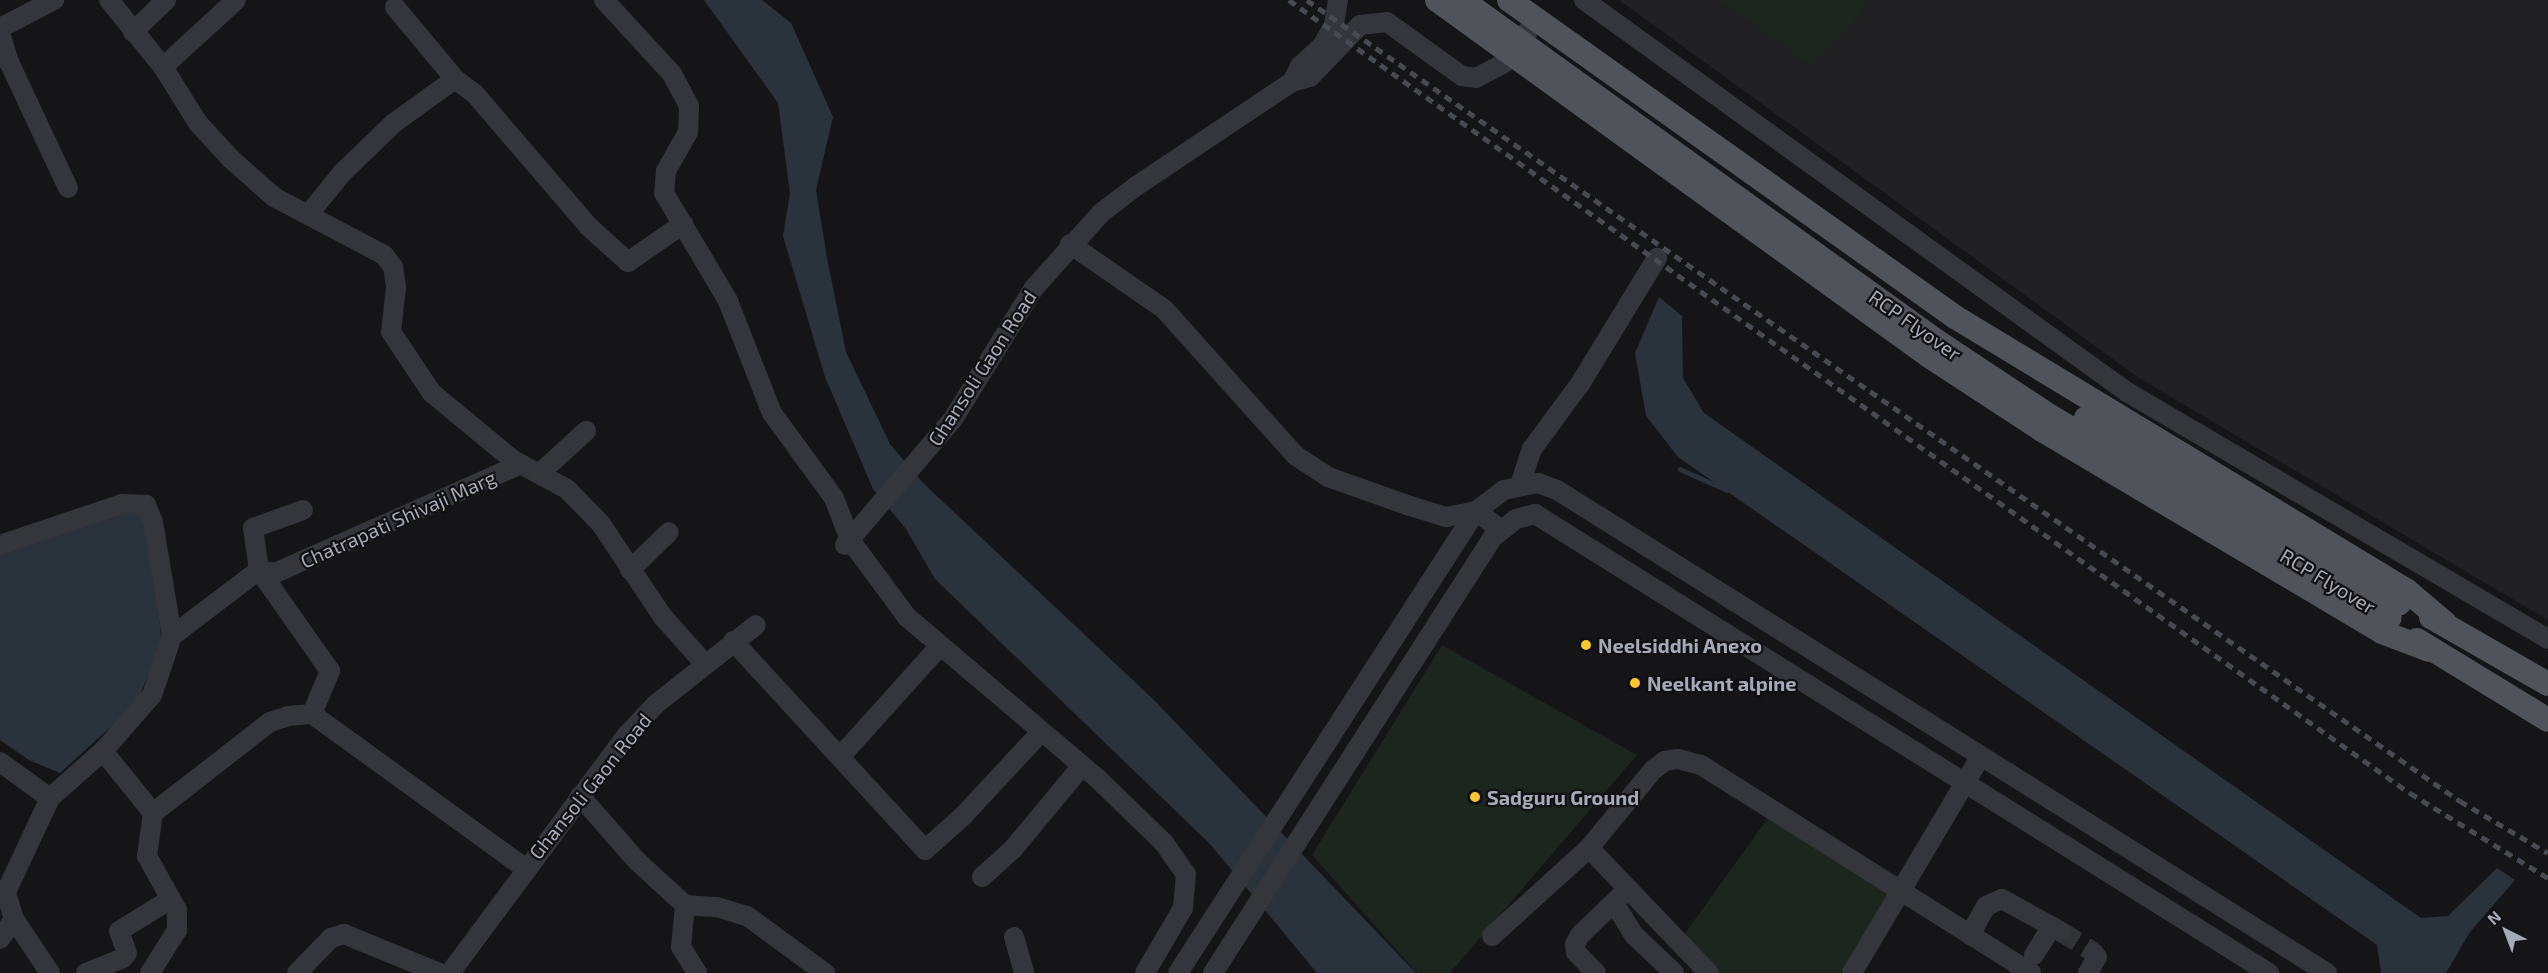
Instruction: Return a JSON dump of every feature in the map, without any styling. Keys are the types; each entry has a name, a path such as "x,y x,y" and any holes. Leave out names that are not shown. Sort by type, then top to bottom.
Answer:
{"main road":[{"path":"1437,0 1929,356 2042,430 2382,632 2429,650 2548,720"},
{"name":"RCP Flyover","path":"1462,0 1938,342 2050,416 2394,611"},
{"name":"RCP Flyover","path":"1486,0 1947,329 2058,402 2394,611"},
{"path":"1509,0 1955,317 2406,590 2445,623 2548,684"},
{"path":"2394,611 2429,650"},
{"path":"2394,611 2445,623"}],"street":[{"path":"0,28 54,0"},
{"path":"110,0 133,32 163,67 198,123 231,159 274,197 384,255 393,267 396,286 391,332 432,393 450,411 521,464 567,489 601,524 630,570 705,664"},
{"path":"133,32 166,0"},
{"path":"163,67 236,0"},
{"path":"604,0 672,74 689,106 688,132 662,184 668,202 728,301 772,413 834,498 848,543 900,608 939,647 1082,766 1164,843 1186,874 1183,908 1144,973"},
{"path":"1292,82 1300,66 1322,46 1334,25 1338,0"},
{"path":"1584,0 2127,392 2548,639"},
{"path":"395,7 455,79 475,94 588,226 628,262 683,224"},
{"name":"Ghansoli Gaon Road","path":"848,543 922,459 953,418 1034,288 1070,244 1135,187 1292,82 1310,76 1360,25 1370,21 1387,22 1462,76 1476,78 1491,72 1511,53 1536,20"},
{"path":"0,33 9,62 68,188"},
{"path":"0,82 9,62"},
{"path":"308,215 342,172 394,123 455,79"},
{"path":"1070,244 1164,309 1194,339 1272,434 1296,456 1328,477 1410,506 1446,517 1476,511 1501,530"},
{"path":"1520,485 1532,449 1580,384 1657,258"},
{"path":"539,474 586,431"},
{"name":"Chatrapati Shivaji Marg","path":"172,636 267,572 521,464"},
{"path":"1178,973 1286,802 1476,511 1504,490 1538,483 1557,489 2327,973"},
{"path":"0,545 122,504 146,505 153,522 172,636 152,695 103,751 50,798 6,892 14,919 50,973"},
{"path":"303,510 253,528 267,572 330,671 312,714"},
{"path":"1213,973 1501,530 1526,515 1544,518 2269,973"},
{"path":"630,570 669,532"},
{"name":"Ghansoli Gaon Road","path":"450,973 525,868 626,736 733,640 756,625"},
{"path":"733,640 925,849 963,816 1041,732"},
{"path":"840,757 939,647"},
{"path":"150,973 177,930 177,910 147,856 153,813 270,722 312,714 525,868"},
{"path":"103,751 153,813"},
{"path":"1852,973 1981,756"},
{"path":"1492,936 1589,848 1653,770 1665,761 1678,759 1701,765 1970,935 2032,964 2056,929 2002,898 1986,906 1970,935"},
{"path":"0,762 50,798"},
{"path":"982,877 1013,849 1082,766"},
{"path":"580,796 637,861 685,905 717,907 747,916 825,973"},
{"path":"1589,848 1621,896 1709,973"},
{"path":"1596,973 1575,952 1575,944 1580,935 1621,896"},
{"path":"1621,896 1634,935 1674,973"},
{"path":"86,973 123,958 127,953 119,931 171,899"},
{"path":"685,905 681,947 697,973"},
{"path":"0,939 14,919"},
{"path":"297,973 331,938 344,933 439,973"},
{"path":"1203,935 1227,952"},
{"path":"1014,937 1024,973"},
{"path":"2088,973 2097,957 2093,952"}],"shaded area":[{"path":"704,0 762,0 791,23 833,117 816,190 827,258 846,352 890,444 922,482 1154,700 1416,973 1317,973 1210,844 935,579 906,529 873,489 825,377 783,236 790,193 778,103"},
{"path":"1619,0 2548,0 2548,620 2139,378"},
{"path":"1718,0 1863,0 1869,4 1811,66"},
{"path":"1659,297 1682,316 1683,378 1704,413 2421,918 2448,916 2497,868 2515,880 2470,932 2446,973 2381,973 2377,945 1678,457 1646,416 1635,353"},
{"path":"132,508 148,518 162,644 136,704 60,773 29,760 0,740 0,547"},
{"name":"Sadguru Ground","path":"1442,645 1637,755 1450,973 1417,973 1312,855"},
{"path":"1768,818 1892,894 1844,973 1707,973 1678,943"}],"waterway":[{"path":"1680,469 1727,490"}],"tunnel":[{"path":"2060,931 2093,952"}],"railway":[{"path":"1289,0 2410,793 2548,878"},
{"path":"1307,0 2460,801 2548,853"}],"place":[{"name":"Neelsiddhi Anexo","path":"1586,645"},
{"name":"Neelkant alpine","path":"1635,683"},
{"name":"Sadguru Ground","path":"1475,797"}]}
